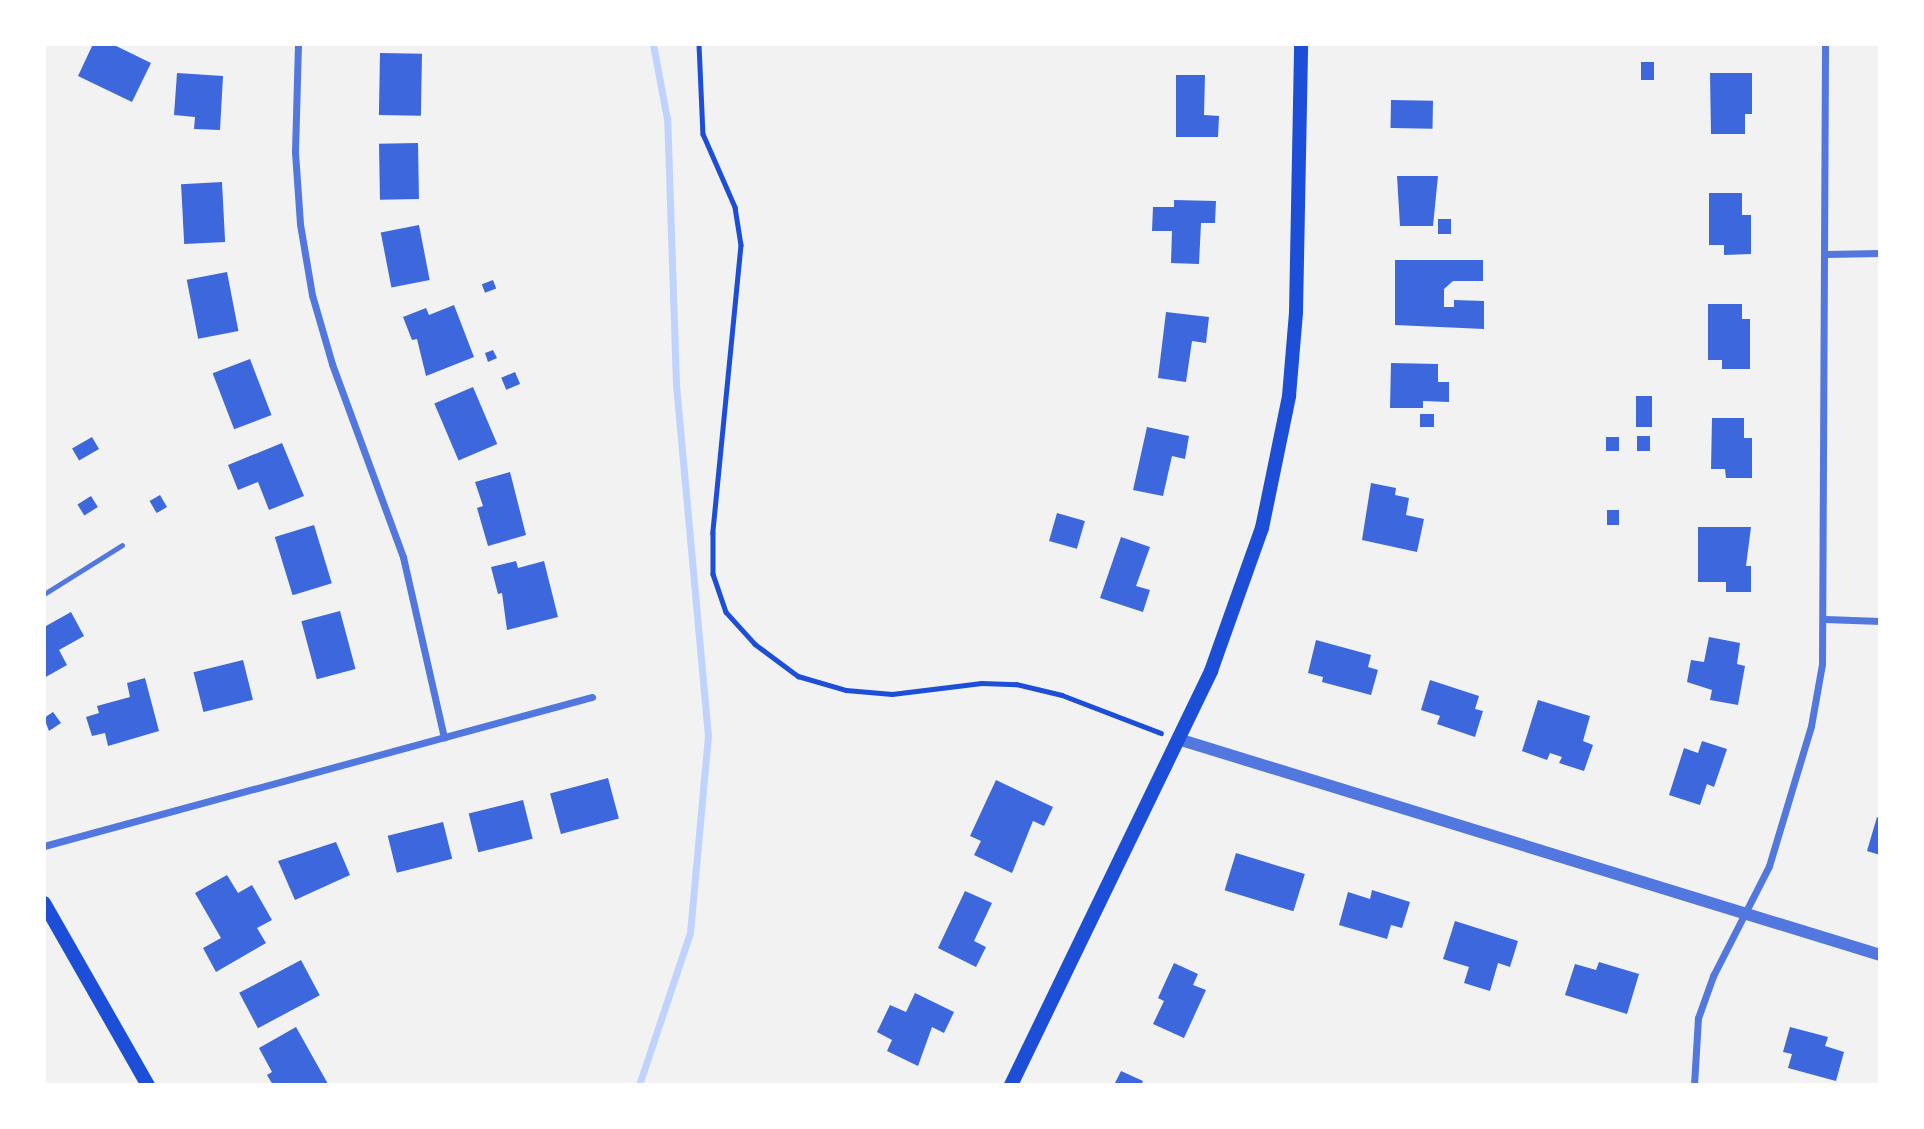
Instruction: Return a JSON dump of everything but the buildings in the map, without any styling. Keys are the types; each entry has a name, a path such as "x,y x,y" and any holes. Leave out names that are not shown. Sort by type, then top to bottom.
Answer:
{"main road":[{"path":"1011,1085 1178,739 1243,593 1280,452 1296,312 1301,44"},
{"path":"44,904 148,1085"}],"street":[{"path":"298,44 295,152 300,224 312,295 332,365 404,557 444,737"},
{"path":"1694,1085 1698,1018 1713,976 1769,866 1811,726 1825,619 1825,44"},
{"path":"1826,254 1880,253"},
{"path":"1825,619 1880,621"},
{"path":"44,846 592,697"},
{"path":"1178,739 1880,955"}],"lane":[{"path":"44,594 122,545"}],"path":[{"path":"699,44 703,135 735,207 741,246 713,533 713,574 726,612 755,644 798,676 822,683 892,694 981,682 1016,684 1062,695 1178,739"}],"waterway":[{"path":"639,1085 690,933 708,736 676,384 667,119 653,44"}]}
